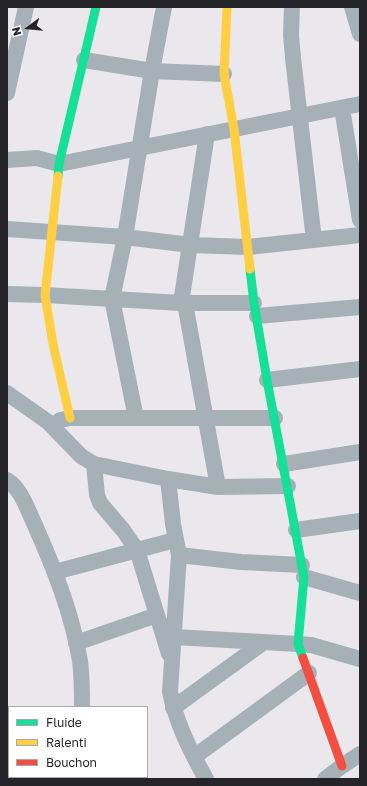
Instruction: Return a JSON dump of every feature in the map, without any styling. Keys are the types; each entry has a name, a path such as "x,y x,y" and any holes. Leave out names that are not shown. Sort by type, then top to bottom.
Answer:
{"street":[{"path":"7,93 26,7"},
{"path":"70,418 53,344 46,295 59,164 96,7"},
{"path":"136,418 112,299 125,237 164,7"},
{"path":"227,7 224,74 234,129 255,310 303,570 298,644 342,766"},
{"path":"292,7 291,35 293,58 301,116 314,240"},
{"path":"352,7 360,34"},
{"path":"84,60 152,71 224,74"},
{"path":"7,160 37,158 59,164 360,104"},
{"path":"342,108 360,220"},
{"path":"207,134 190,245 183,303 206,417 218,487"},
{"path":"7,229 125,237 190,245 248,247 360,235"},
{"path":"7,294 183,303 255,310 360,307"},
{"path":"267,380 360,369"},
{"path":"7,393 48,422 81,456 94,464 168,479 218,487 288,486"},
{"path":"48,422 70,418 275,418"},
{"path":"284,464 360,452"},
{"path":"94,464 97,495 100,503 123,530 137,550 172,662"},
{"path":"168,479 170,507 177,547 174,637 170,692 173,708 194,758 206,779"},
{"path":"7,480 16,487 20,494 55,572 76,642 80,663 82,706"},
{"path":"296,530 360,520"},
{"path":"55,572 137,550 177,547 242,562 303,570 360,593"},
{"path":"76,642 157,615"},
{"path":"174,637 298,644 360,659"},
{"path":"173,708 264,642"},
{"path":"194,758 309,673"},
{"path":"325,779 360,754"}],"traffic: fast":[{"path":"58,176 59,164 96,7"},
{"path":"250,269 267,380 304,577 298,644 303,658"}],"traffic: slow":[{"path":"227,7 224,74 234,129 250,269"},
{"path":"58,176 45,295 53,344 70,418"}],"traffic: jam":[{"path":"303,658 342,766"}]}
